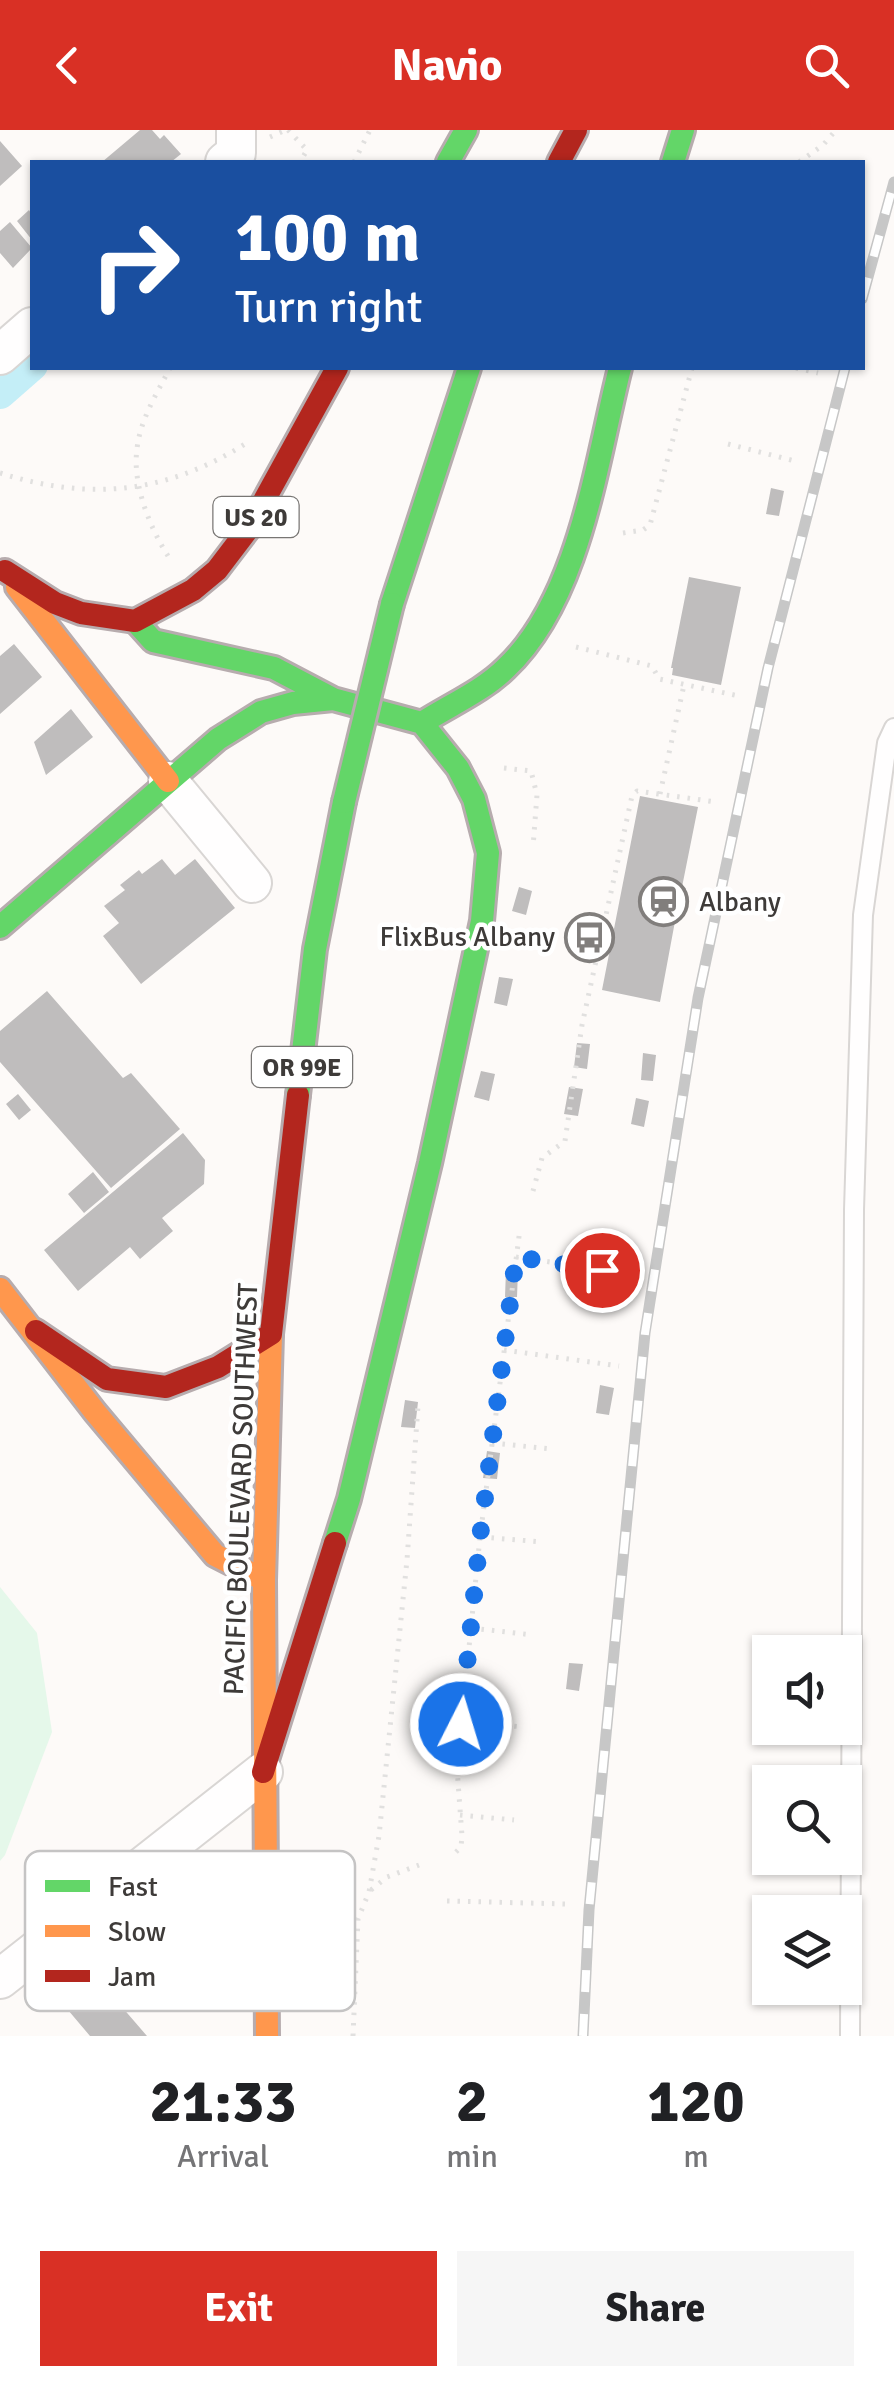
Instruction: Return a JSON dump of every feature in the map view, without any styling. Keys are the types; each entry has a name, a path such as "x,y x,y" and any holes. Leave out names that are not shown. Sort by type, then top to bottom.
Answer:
{"main road":[{"path":"449,160 466,130"},
{"path":"560,160 576,130"},
{"path":"674,160 683,130"},
{"name":"US 20","path":"135,621 193,590 234,551 336,370"},
{"name":"PACIFIC BOULEVARD SOUTHWEST","path":"264,1851 264,1580 271,1334 315,949 344,802 392,604 468,370"},
{"path":"422,723 505,669 537,634 568,570 619,370"},
{"path":"2,568 55,603 81,613 135,621 153,641 274,668 333,699 422,723 458,768 474,798 488,853 482,920 430,1163 349,1499 263,1772"},
{"path":"2,568 168,781"},
{"path":"0,927 218,739 261,712 292,702 333,699"},
{"path":"0,1289 95,1412 215,1555 264,1580"},
{"path":"36,1331 106,1379 166,1387 218,1366 271,1334"},
{"name":"PACIFIC BOULEVARD SOUTHWEST","path":"267,2011 267,2036"}],"street":[{"path":"0,355 30,329"},
{"path":"168,781 252,882"},
{"path":"163,1851 263,1772"},
{"path":"0,1979 25,1959"}],"lane":[{"path":"850,2036 854,1229 862,935 887,742 894,728"}],"path":[{"path":"288,130 307,150 301,160"},
{"path":"355,160 370,130"},
{"path":"802,160 836,130"},
{"path":"169,370 149,407 136,449 147,514 172,561"},
{"path":"615,534 643,530 650,525 691,370"},
{"path":"805,370 818,373"},
{"path":"0,473 36,484 104,492 179,477 252,440"},
{"path":"728,444 795,461"},
{"path":"573,646 652,666 659,679 739,696"},
{"path":"660,794 684,684"},
{"path":"518,770 519,758"},
{"path":"490,766 530,772 537,795 532,862"},
{"path":"533,1191 542,1158 565,1141 582,1025 632,796 637,790 716,802"},
{"path":"456,1852 461,1847 457,1768 470,1628 520,1229"},
{"path":"516,1257 632,1274"},
{"path":"504,1350 619,1366"},
{"path":"355,1989 358,1919 368,1892 379,1836 407,1560 418,1405"},
{"path":"492,1444 552,1449"},
{"path":"480,1537 543,1542"},
{"path":"470,1628 533,1634"},
{"path":"462,1721 524,1727"},
{"path":"460,1815 514,1820"},
{"path":"368,1892 387,1877 419,1865"},
{"path":"447,1901 566,1904"},
{"path":"353,2036 354,2011"}],"green space":[{"path":"0,1587 37,1633 52,1732 0,1861"}],"building":[{"path":"140,130 152,130 160,139 164,135 181,154 174,160 104,160"},
{"path":"0,141 22,166 0,186"},
{"path":"29,210 30,237 17,221"},
{"path":"10,222 30,246 13,268 0,253 0,231"},
{"path":"771,488 784,491 779,516 766,514"},
{"path":"689,577 741,587 721,685 672,675"},
{"path":"14,644 42,677 0,714 0,656"},
{"path":"71,709 93,737 46,775 34,742"},
{"name":"Albany","path":"640,796 698,807 682,887 686,888 680,917 676,916 660,1002 602,990"},
{"path":"162,859 175,875 195,859 235,908 141,984 103,936 119,923 104,906 125,890 120,885"},
{"path":"519,887 532,891 526,915 512,911"},
{"path":"499,977 513,979 507,1006 494,1003"},
{"path":"47,991 123,1078 131,1073 180,1129 111,1188 0,1062 0,1031"},
{"path":"577,1043 590,1044 587,1069 574,1067"},
{"path":"643,1053 656,1055 653,1081 641,1080"},
{"path":"481,1071 495,1074 489,1101 474,1097"},
{"path":"569,1087 583,1089 578,1116 564,1114"},
{"path":"18,1094 31,1110 19,1120 6,1104"},
{"path":"636,1098 649,1101 644,1127 631,1124"},
{"path":"183,1133 205,1160 204,1184 162,1218 173,1231 140,1259 130,1247 78,1291 44,1250"},
{"path":"93,1172 109,1192 84,1213 68,1194"},
{"path":"506,1270 518,1270 517,1297 505,1297"},
{"path":"600,1385 614,1388 609,1415 596,1413"},
{"path":"405,1400 418,1402 415,1428 401,1427"},
{"path":"487,1451 500,1453 497,1479 483,1478"},
{"path":"569,1663 583,1664 579,1691 566,1689"},
{"path":"69,2011 125,2011 147,2036 90,2036"}],"waterway":[{"path":"0,393 30,367"}],"railway":[{"path":"865,288 894,182"},
{"path":"583,2036 589,1910 645,1333 698,998 768,668 844,370"}],"traffic: fast":[{"path":"449,160 466,130"},
{"path":"674,160 683,130"},
{"path":"392,604 468,370"},
{"path":"0,927 218,739 261,712 293,703 333,699 422,723 477,691 506,668 531,639 552,605 568,567 593,486 620,370"},
{"path":"344,802 392,604"},
{"path":"135,621 153,641 274,668 333,699"},
{"path":"335,1543 430,1163 482,921 488,853 474,799 458,768 422,723"},
{"path":"298,1095 315,949 344,802"}],"traffic: slow":[{"path":"17,587 168,781"},
{"path":"0,1289 95,1412 215,1555 264,1580"},
{"path":"266,1851 264,1580 271,1334"},
{"path":"267,2011 267,2036"}],"traffic: jam":[{"path":"560,160 576,130"},
{"path":"5,571 55,603 81,613 135,621 193,590 217,570 249,528 336,370"},
{"path":"36,1331 107,1379 166,1387 218,1367 271,1334 298,1095"},
{"path":"263,1772 335,1543"}],"place":[{"name":"Albany","path":"664,902"},
{"name":"FlixBus Albany","path":"590,937"}],"route":[{"path":"461,1724 480,1537 516,1257 602,1270"}]}
